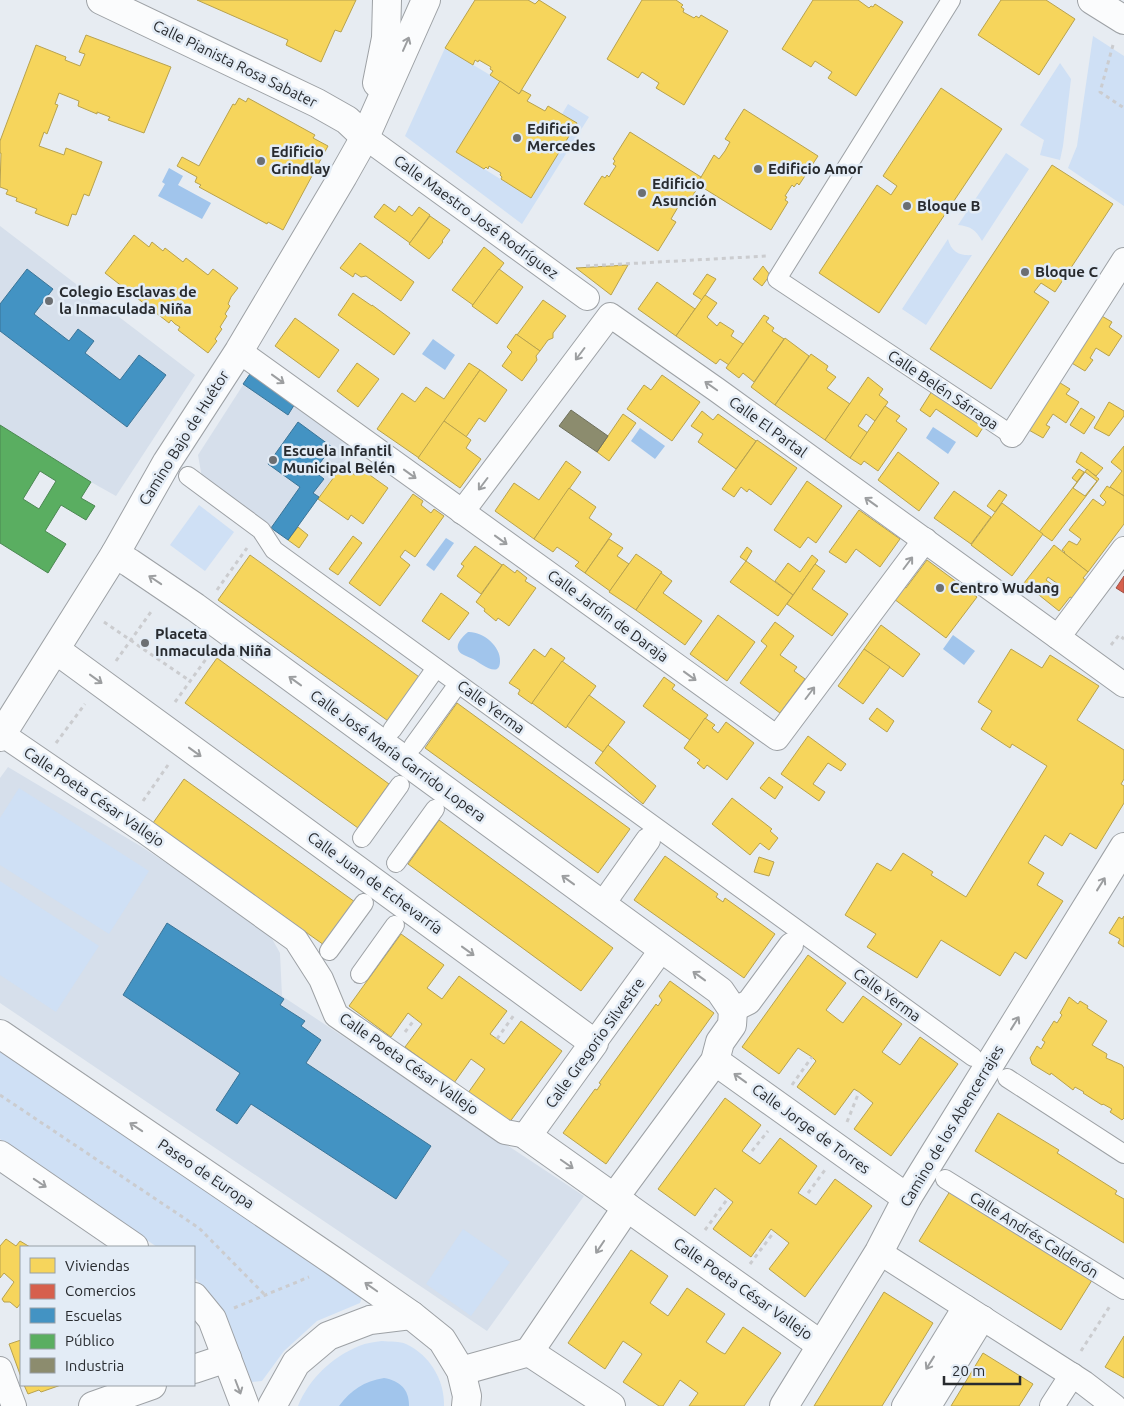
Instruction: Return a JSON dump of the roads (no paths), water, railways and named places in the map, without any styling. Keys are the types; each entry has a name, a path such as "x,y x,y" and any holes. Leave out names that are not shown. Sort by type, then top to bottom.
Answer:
{"street":[{"name":"Calle Pianista Rosa Sabater","path":"101,0 317,103 346,120 365,137"},
{"name":"Camino Bajo de Huétor","path":"365,137 386,38 387,0"},
{"name":"Camino Bajo de Huétor","path":"1,736 115,554 167,462 239,350 365,137 426,0"},
{"name":"Calle Belén Sárraga","path":"952,0 781,273 1012,435 1124,260"},
{"path":"1092,0 1124,20"},
{"name":"Calle Maestro José Rodríguez","path":"365,137 587,298"},
{"name":"Calle El Partal","path":"462,512 610,315 1124,685"},
{"name":"Calle Jardín de Daraja","path":"239,350 777,738 925,540"},
{"name":"Calle Yerma","path":"188,476 261,530 274,550 458,684 652,834 796,939 973,1057"},
{"path":"1058,638 1124,549"},
{"name":"Calle José María Garrido Lopera","path":"115,554 133,565 205,600 602,905 720,991 733,1010"},
{"name":"Calle Juan de Echevarría","path":"56,650 594,1043"},
{"path":"392,730 436,668"},
{"path":"413,746 458,684"},
{"name":"Calle Poeta César Vallejo","path":"1,736 144,831 296,940 321,979 336,1015 505,1132 527,1136 822,1345"},
{"path":"362,838 400,785"},
{"path":"396,863 435,809"},
{"path":"602,905 652,834"},
{"name":"Camino de los Abencerrajes","path":"784,1406 879,1252 907,1198 1124,847"},
{"path":"329,951 364,903"},
{"path":"360,974 395,925"},
{"path":"461,1371 528,1352 621,1203 715,1061 720,1042 732,1025 733,1010 749,1002 796,939"},
{"name":"Calle Gregorio Silvestre","path":"527,1136 662,949"},
{"name":"Paseo de Europa","path":"0,1034 411,1315 442,1340 461,1371 467,1396 466,1406"},
{"name":"Calle Jorge de Torres","path":"715,1061 907,1198"},
{"path":"1006,1078 1124,1154"},
{"path":"0,1155 133,1246"},
{"name":"Calle Andrés Calderón","path":"945,1179 1123,1290"},
{"path":"879,1252 1072,1375 1114,1406"},
{"path":"195,1298 212,1319 246,1406"},
{"path":"904,1406 974,1312"},
{"path":"928,1406 974,1312"},
{"path":"272,1406 296,1363 328,1336 370,1320 411,1315"},
{"path":"528,1352 611,1406"},
{"path":"195,1369 227,1358"},
{"path":"0,1369 14,1406"},
{"path":"1052,1406 1072,1375"},
{"path":"93,1406 149,1386"}],"water":[{"path":"169,168 183,176 178,185 211,203 202,219 158,196 165,184 162,182"},
{"path":"433,339 455,355 445,370 422,354"},
{"path":"933,427 956,442 948,454 926,438"},
{"path":"640,428 665,446 655,459 631,441"},
{"path":"446,538 454,543 434,571 426,565"},
{"path":"468,632 485,637 494,645 500,661 497,669 493,670 463,655 459,651 459,642"},
{"path":"953,635 975,651 964,665 943,649"},
{"path":"384,1378 395,1381 405,1390 409,1406 339,1406 358,1387 370,1381"}],"place":[{"name":"Edificio Mercedes","path":"517,138"},
{"name":"Edificio Grindlay","path":"261,161"},
{"name":"Edificio Amor","path":"758,169"},
{"name":"Edificio Asunción","path":"642,193"},
{"name":"Bloque B","path":"907,206"},
{"name":"Bloque C","path":"1025,272"},
{"name":"Colegio Esclavas de la Inmaculada Niña","path":"49,301"},
{"name":"Escuela Infantil Municipal Belén","path":"273,460"},
{"name":"Centro Wudang","path":"940,588"},
{"name":"Placeta Inmaculada Niña","path":"145,643"}]}
